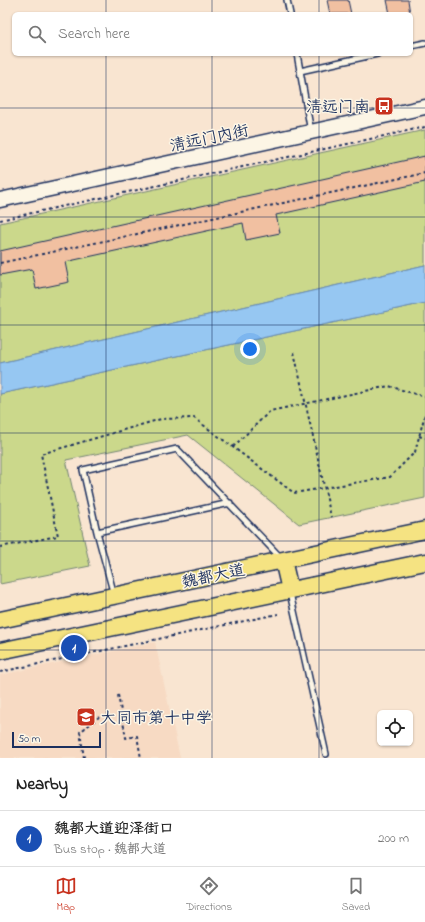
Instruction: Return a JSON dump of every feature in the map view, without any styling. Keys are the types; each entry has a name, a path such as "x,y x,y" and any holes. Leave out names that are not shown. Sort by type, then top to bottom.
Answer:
{"main road":[{"name":"清远门内街","path":"0,200 425,107"},
{"name":"魏都大道","path":"0,620 425,530"},
{"path":"283,560 290,590"},
{"name":"魏都大道","path":"0,651 425,562"}],"lane":[{"path":"287,0 290,12"},
{"path":"413,46 425,43"},
{"path":"297,56 311,132"},
{"path":"300,71 368,56"},
{"path":"114,596 97,532 83,470 177,449 283,560"},
{"path":"97,532 230,503"},
{"path":"290,590 326,754"}],"path":[{"path":"0,220 425,127"},
{"path":"0,263 425,173"},
{"path":"294,352 305,404 326,488 331,517"},
{"path":"232,447 270,411 389,386 425,397"},
{"path":"419,436 425,438"},
{"path":"0,672 278,614"},
{"path":"118,695 126,738 137,736 141,758"},
{"path":"84,758 80,732 99,717"}],"shaded area":[{"name":"大同市第十中学","path":"155,642 180,758 0,758 0,675"}],"green space":[{"path":"425,130 425,265 0,363 0,223"},
{"path":"425,303 425,498 299,524 188,435 66,460 90,566 0,584 0,394"}],"water":[{"path":"425,265 425,303 0,394 0,363"}],"building":[{"path":"327,0 348,0 351,12 330,12"},
{"path":"387,0 408,0 410,12 390,12"},
{"path":"425,156 425,182 276,215 280,233 246,240 243,223 65,262 69,282 36,289 32,269 0,275 0,251"}],"place":[{"name":"清远门南","path":"384,106"},
{"name":"魏都大道迎泽街口","path":"74,648"},
{"name":"大同市第十中学","path":"86,717"}]}
